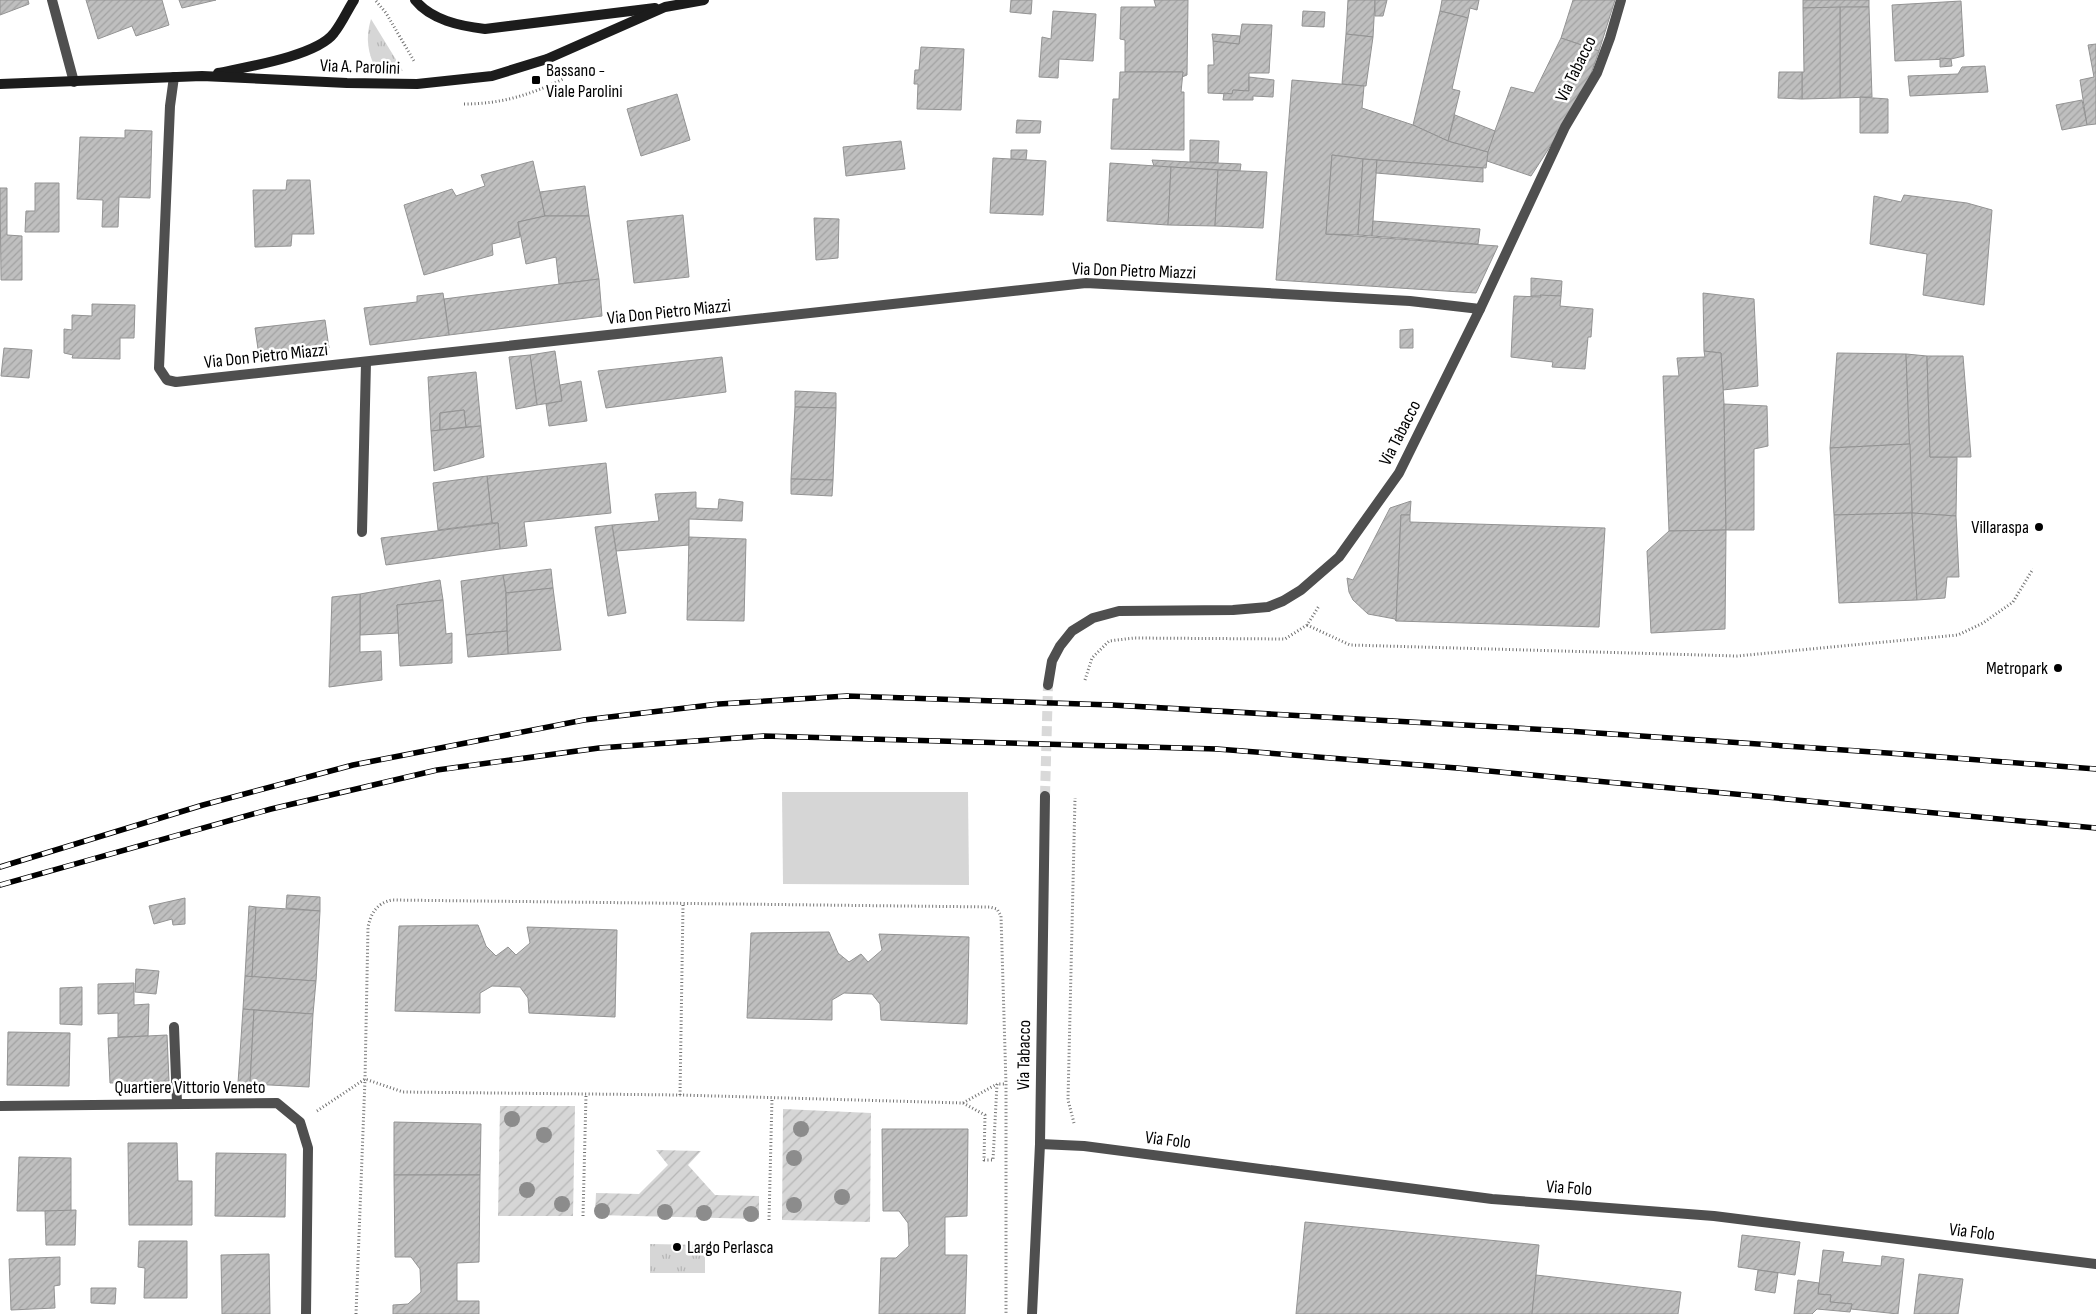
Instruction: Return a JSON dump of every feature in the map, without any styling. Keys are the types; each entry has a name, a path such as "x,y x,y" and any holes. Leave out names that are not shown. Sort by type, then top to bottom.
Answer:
{"main road":[{"path":"202,76 260,64 310,49 333,35 354,0"},
{"path":"415,0 428,13 437,17 463,27 485,30 665,7"},
{"name":"Via A. Parolini","path":"0,84 202,76 346,83 417,84 492,76 547,59 665,7 704,0"}],"street":[{"path":"52,0 74,82"},
{"name":"Via Tabacco","path":"1048,685 1052,661 1060,646 1072,631 1093,618 1119,611 1233,610 1268,607 1282,601 1309,583 1339,557 1399,473 1480,309 1565,127 1597,72 1610,38 1621,0"},
{"name":"Via Don Pietro Miazzi","path":"174,77 170,106 159,368 167,380 176,382 1086,283 1410,301 1480,309"},
{"path":"362,532 366,362"},
{"name":"Via Tabacco","path":"1032,1314 1040,1144 1045,796"},
{"path":"174,1027 177,1103"},
{"name":"Quartiere Vittorio Veneto","path":"0,1106 277,1103 300,1122"},
{"path":"300,1122 308,1148 306,1314"},
{"name":"Via Folo","path":"1040,1144 1084,1146 1492,1199 1714,1216 2096,1264"}],"path":[{"path":"376,0 414,60 417,84"},
{"path":"1307,625 1350,645 1737,656 1958,636 1983,623 2013,602 2034,569"},
{"path":"1085,680 1092,658 1109,641 1134,638 1210,638"},
{"path":"1075,798 1068,1100 1072,1117 1084,1146"},
{"path":"356,1314 365,1079 368,927 370,916 383,902 392,900 683,905 990,907 997,909 1002,916 1006,1084 1006,1314"},
{"path":"680,1096 683,905"},
{"path":"365,1079 403,1092 963,1103 985,1115 984,1160 993,1160 997,1084"},
{"path":"300,1122 365,1079"},
{"path":"963,1103 997,1084 1006,1084"},
{"path":"583,1216 586,1095"},
{"path":"769,1220 772,1098"}],"green space":[{"path":"371,19 403,71 376,70 368,45"},
{"path":"782,792 968,792 969,885 783,884"},
{"path":"500,1106 575,1106 573,1216 498,1216"},
{"path":"783,1109 871,1113 870,1222 782,1220"},
{"path":"656,1150 701,1151 688,1165 715,1195 759,1196 759,1219 595,1215 596,1193 639,1194 668,1165"},
{"path":"650,1244 705,1245 705,1273 650,1273"}],"building":[{"path":"0,0 28,0 29,4 0,15"},
{"path":"86,0 162,0 169,25 136,36 132,26 98,39"},
{"path":"179,0 216,0 182,8"},
{"path":"1011,0 1032,0 1031,14 1010,12"},
{"path":"1154,0 1188,0 1187,75 1182,77 1183,72 1125,72 1125,40 1120,39 1121,7 1156,7"},
{"path":"1348,0 1375,0 1373,37 1346,34"},
{"path":"1375,0 1387,0 1383,16 1375,16"},
{"path":"1442,0 1479,0 1477,10 1470,8 1468,18 1440,11"},
{"path":"1573,0 1615,0 1599,51 1561,38"},
{"path":"1803,0 1869,0 1869,7 1803,8"},
{"path":"1961,1 1964,56 1951,59 1895,61 1892,5"},
{"path":"1840,7 1869,7 1872,97 1840,98"},
{"path":"1840,7 1840,98 1802,99 1802,72 1804,72 1803,8"},
{"path":"1053,11 1096,14 1093,61 1059,59 1058,78 1039,77 1042,37 1051,39"},
{"path":"1303,11 1325,12 1324,27 1302,26"},
{"path":"1440,11 1468,18 1452,89 1460,91 1448,141 1413,125"},
{"path":"1242,24 1272,25 1269,73 1249,73 1249,91 1233,90 1232,94 1208,93 1208,65 1214,65 1213,41 1239,44"},
{"path":"1212,34 1240,36 1239,44 1213,41"},
{"path":"1346,34 1373,37 1366,86 1342,84"},
{"path":"1561,38 1599,51 1583,96 1531,176 1487,161 1486,155 1511,87 1534,93"},
{"path":"2096,44 2096,124 2087,125 2080,80 2094,77 2088,45"},
{"path":"921,47 964,49 961,110 917,109 918,84 914,84 915,70 919,70"},
{"path":"1940,58 1951,59 1952,66 1940,67"},
{"path":"1985,66 1988,92 1910,96 1908,76 1958,74 1962,67"},
{"path":"1120,72 1183,72 1181,92 1184,92 1184,150 1111,149 1113,99 1119,99"},
{"path":"1779,72 1802,72 1802,99 1778,98"},
{"path":"1249,77 1274,80 1273,97 1253,96 1253,100 1223,100 1224,93 1232,94 1233,90 1249,91"},
{"path":"1292,80 1364,86 1362,108 1413,125 1448,141 1488,152 1486,168 1332,155 1326,234 1498,246 1476,293 1276,280"},
{"path":"677,94 690,140 641,156 627,109"},
{"path":"1860,97 1888,99 1888,133 1860,133"},
{"path":"2082,100 2087,125 2062,130 2056,105"},
{"path":"1455,115 1495,131 1488,152 1448,141"},
{"path":"1017,120 1041,121 1040,133 1016,133"},
{"path":"125,130 152,131 150,198 119,197 118,227 102,227 103,200 77,199 80,137 125,138"},
{"path":"1190,140 1219,141 1218,163 1190,162"},
{"path":"901,141 905,169 846,176 843,147"},
{"path":"1011,150 1027,150 1026,160 1011,159"},
{"path":"1332,155 1363,159 1358,235 1326,234"},
{"path":"993,158 1046,161 1043,215 990,213"},
{"path":"1363,159 1377,160 1372,236 1358,235"},
{"path":"1152,160 1241,164 1240,171 1154,166"},
{"path":"1377,160 1483,168 1483,182 1376,173"},
{"path":"533,161 545,216 518,222 520,237 492,244 493,255 424,275 404,205 452,189 456,196 485,186 481,175"},
{"path":"1110,163 1171,167 1168,225 1107,221"},
{"path":"1171,167 1218,170 1215,226 1168,225"},
{"path":"1218,170 1267,172 1263,228 1215,226"},
{"path":"287,180 310,180 314,234 292,234 291,246 255,247 253,190 286,190"},
{"path":"35,183 59,183 59,232 25,232 26,211 35,211"},
{"path":"585,186 589,216 545,216 540,192"},
{"path":"0,188 7,188 7,235 22,236 22,280 1,280"},
{"path":"1904,195 1967,203 1992,210 1984,305 1923,295 1927,254 1870,244 1874,196 1901,202"},
{"path":"683,215 689,277 634,283 627,221"},
{"path":"545,216 589,216 599,279 559,284 556,257 526,264 518,222"},
{"path":"814,218 839,219 838,258 816,260"},
{"path":"1373,221 1480,229 1478,244 1372,236"},
{"path":"1531,278 1562,281 1561,296 1531,296"},
{"path":"599,279 602,316 449,335 444,299"},
{"path":"443,293 449,335 370,345 364,308 417,302 417,296"},
{"path":"1703,293 1754,299 1758,386 1723,390 1721,353 1704,351"},
{"path":"1540,295 1561,296 1560,306 1593,309 1591,337 1588,337 1585,369 1552,367 1553,362 1511,357 1514,296 1541,297"},
{"path":"92,304 135,305 134,338 120,338 120,359 72,358 73,355 64,353 64,329 72,330 72,315 92,316"},
{"path":"325,320 329,348 259,356 255,328"},
{"path":"1413,329 1413,348 1400,348 1400,330"},
{"path":"4,348 32,350 29,378 1,376"},
{"path":"555,351 562,401 537,405 530,355"},
{"path":"1704,351 1721,353 1724,404 1726,530 1669,531 1663,376 1679,376 1677,358 1705,357"},
{"path":"1837,353 1906,354 1910,444 1830,448"},
{"path":"1906,354 1927,356 1930,457 1957,457 1956,516 1912,513"},
{"path":"530,355 537,405 516,409 509,357"},
{"path":"1927,356 1963,356 1971,457 1930,457"},
{"path":"722,357 726,392 606,408 598,371"},
{"path":"476,372 481,426 466,427 464,410 440,413 440,430 431,431 428,377"},
{"path":"581,381 587,421 549,426 546,404 562,401 560,385"},
{"path":"795,391 836,393 836,408 795,407"},
{"path":"1724,404 1767,406 1768,446 1754,449 1754,530 1726,530"},
{"path":"795,407 836,408 833,480 791,479"},
{"path":"464,410 466,427 440,430 440,413"},
{"path":"481,426 484,457 434,471 431,431"},
{"path":"1910,444 1912,513 1834,515 1830,448"},
{"path":"606,463 611,513 524,522 527,546 500,549 498,523 492,523 487,476"},
{"path":"487,476 492,523 438,530 433,483"},
{"path":"791,479 833,480 832,496 791,494"},
{"path":"696,492 696,508 718,509 719,499 743,502 742,521 689,519 689,545 616,551 612,525 659,521 655,494"},
{"path":"1411,501 1410,515 1401,515 1396,621 1395,619 1368,614 1353,600 1349,592 1347,578 1353,580 1390,508"},
{"path":"1912,513 1917,600 1839,603 1834,515"},
{"path":"1912,513 1956,516 1959,577 1947,577 1945,598 1917,600"},
{"path":"1401,515 1410,515 1410,522 1605,528 1599,627 1396,621"},
{"path":"498,523 500,549 386,565 381,538"},
{"path":"612,525 626,613 608,616 595,527"},
{"path":"1726,530 1725,629 1651,633 1647,551 1669,531"},
{"path":"689,537 746,539 744,621 687,620"},
{"path":"551,569 553,588 506,593 503,575"},
{"path":"503,575 506,593 507,631 466,635 461,581"},
{"path":"440,580 443,600 397,605 399,633 360,635 360,594"},
{"path":"553,588 561,650 508,654 506,593"},
{"path":"360,594 360,652 381,651 382,680 329,687 332,597"},
{"path":"443,600 446,634 452,633 452,663 400,666 397,605"},
{"path":"507,631 508,654 468,657 466,635"},
{"path":"287,895 320,897 320,911 286,908"},
{"path":"185,898 185,924 173,925 172,919 154,924 149,906"},
{"path":"249,906 256,907 252,977 245,976"},
{"path":"256,907 320,911 316,981 252,977"},
{"path":"478,925 486,946 496,956 508,947 516,955 530,943 527,927 617,930 615,1017 529,1013 528,998 520,987 492,986 480,993 480,1013 395,1011 399,926"},
{"path":"829,932 838,953 849,962 861,954 868,962 882,950 879,934 969,937 967,1024 881,1020 880,1004 872,994 844,993 832,1000 832,1020 747,1018 751,933"},
{"path":"136,969 159,971 156,994 135,992"},
{"path":"245,976 316,981 313,1014 243,1009"},
{"path":"134,983 134,1005 149,1004 148,1036 118,1037 118,1013 98,1014 98,984"},
{"path":"82,987 82,1025 60,1024 60,988"},
{"path":"243,1009 254,1010 250,1084 238,1083"},
{"path":"254,1010 313,1014 309,1087 250,1084"},
{"path":"8,1032 70,1033 69,1086 7,1085"},
{"path":"167,1035 169,1081 110,1083 108,1038"},
{"path":"394,1122 481,1124 480,1175 394,1175"},
{"path":"882,1129 968,1129 967,1216 945,1217 945,1255 967,1255 965,1314 879,1314 881,1258 896,1258 909,1246 908,1223 899,1211 883,1211"},
{"path":"128,1143 177,1143 178,1181 192,1181 192,1225 129,1225"},
{"path":"216,1153 286,1154 285,1217 215,1216"},
{"path":"19,1157 71,1158 71,1211 17,1211"},
{"path":"394,1175 480,1175 479,1262 457,1263 457,1301 479,1301 479,1314 393,1314 393,1305 408,1304 421,1292 420,1269 411,1257 395,1257"},
{"path":"76,1210 75,1245 46,1245 45,1211"},
{"path":"1305,1222 1539,1245 1532,1314 1296,1314"},
{"path":"1742,1235 1800,1242 1795,1275 1738,1267"},
{"path":"139,1241 187,1241 187,1298 144,1298 145,1268 138,1267"},
{"path":"1823,1250 1844,1252 1842,1262 1881,1266 1882,1256 1904,1259 1898,1314 1851,1309 1852,1304 1830,1302 1831,1295 1818,1294"},
{"path":"269,1254 270,1314 222,1314 221,1255"},
{"path":"60,1257 60,1285 54,1286 55,1308 11,1310 9,1259"},
{"path":"1758,1270 1778,1273 1775,1293 1755,1290"},
{"path":"1919,1274 1963,1279 1958,1314 1914,1314"},
{"path":"1536,1275 1681,1292 1678,1314 1532,1314"},
{"path":"1798,1280 1819,1283 1818,1294 1831,1295 1830,1302 1852,1304 1850,1312 1817,1309 1812,1314 1794,1314"},
{"path":"91,1288 116,1288 115,1304 91,1303"}],"tunnel":[{"path":"1045,796 1048,685"}],"railway":[{"path":"0,867 203,805 353,765 584,720 719,704 847,696 1112,705 1568,731 2096,769"},
{"path":"0,885 271,809 437,770 599,748 764,736 1217,749 1457,768 2096,828"}],"place":[{"name":"Bassano - Viale Parolini","path":"536,80"},
{"name":"Villaraspa","path":"2039,527"},
{"name":"Metropark","path":"2058,668"},
{"name":"Largo Perlasca","path":"677,1247"}]}
